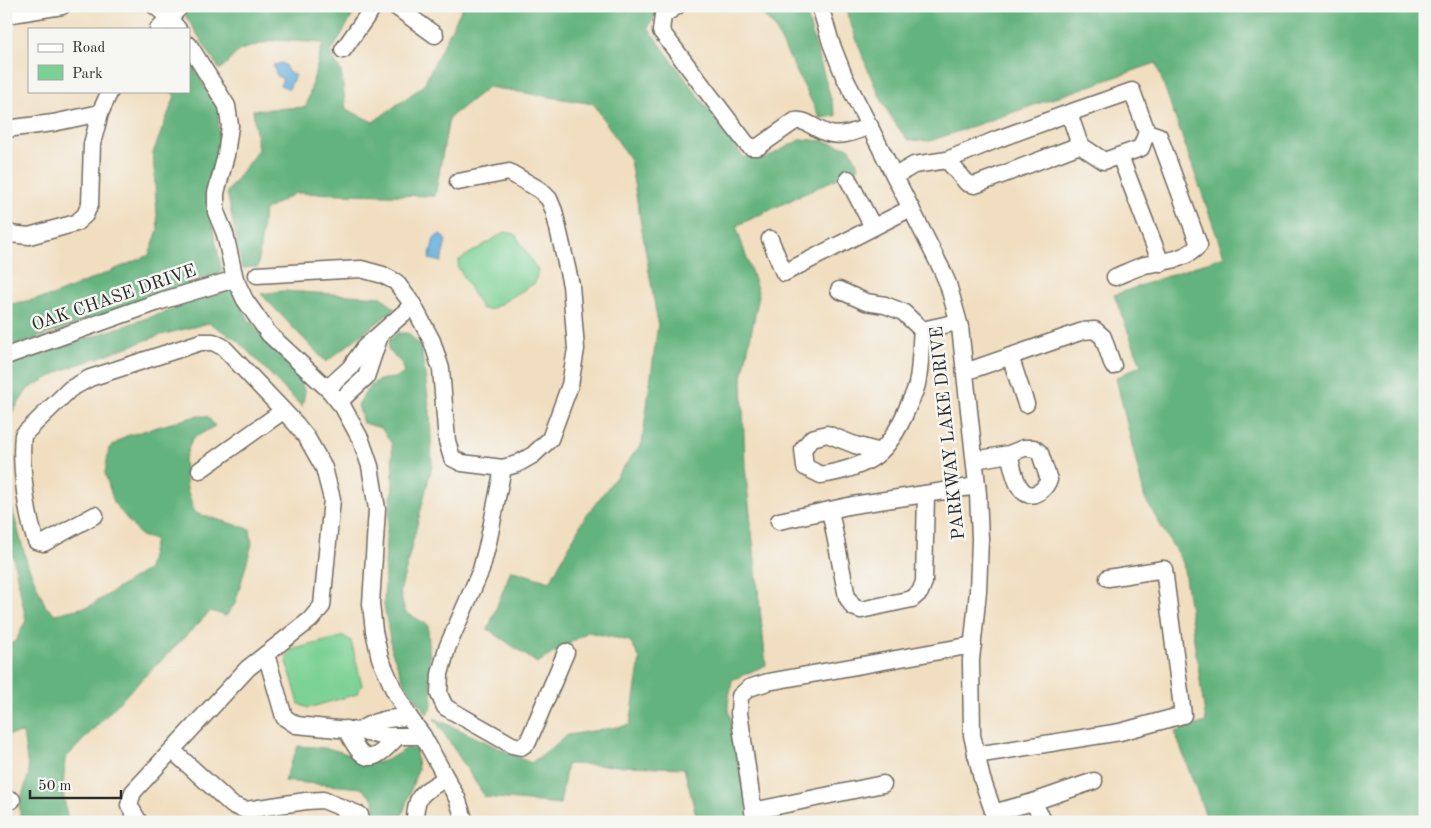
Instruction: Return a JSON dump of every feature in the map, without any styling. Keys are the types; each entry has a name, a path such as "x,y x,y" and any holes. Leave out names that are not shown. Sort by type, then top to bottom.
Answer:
{"street":[{"path":"6,15 62,6"},
{"path":"155,6 171,20"},
{"path":"343,50 374,6"},
{"path":"395,6 435,35"},
{"path":"677,6 663,15 661,31 751,147 758,148 795,121 801,120 828,134 844,135 870,126"},
{"name":"PARKWAY LAKE DRIVE","path":"820,6 837,59 948,284 958,322 977,486 979,564 971,693 972,735 995,817"},
{"path":"190,47 226,106 230,126 226,155 216,193 216,212 224,234 235,279 245,300 269,334 328,388 356,429 370,466 377,509 371,604 380,658 409,717 423,736 446,778 465,822"},
{"path":"895,176 914,165 947,160 998,139 1069,113 1132,91 1147,132 1141,148 1104,161 1080,145 1069,113"},
{"path":"6,230 10,234 28,236 76,223 85,215 90,204 92,144 100,113 110,92"},
{"path":"6,129 53,123 100,113"},
{"path":"1115,277 1194,251 1199,245 1159,136 1147,132"},
{"path":"947,160 966,183 975,185 1080,145"},
{"path":"1120,156 1161,263"},
{"path":"257,275 361,269 383,275 396,282 413,305 432,341 441,369 444,423 452,458 462,463 503,468 517,464 533,455 550,439 570,386 576,349 571,285 554,211 549,199 540,190 509,172 458,182"},
{"path":"848,179 873,227"},
{"path":"770,239 784,273 911,208"},
{"name":"OAK CHASE DRIVE","path":"6,356 161,301 235,279"},
{"path":"840,290 866,302 885,305 902,312 922,330"},
{"path":"328,388 350,368 364,348 413,305"},
{"path":"922,330 958,322"},
{"path":"880,452 897,432 917,385 922,330"},
{"path":"965,372 1083,331 1095,330 1102,337 1113,366"},
{"path":"339,402 366,377 382,331"},
{"path":"95,515 44,543 36,541 31,528 22,459 23,435 70,389 90,378 201,342 213,342 224,347 302,431 324,468 332,499 322,606 310,620 248,668 133,792 129,805 139,822"},
{"path":"1010,356 1026,404"},
{"path":"200,470 283,411"},
{"path":"975,460 1009,454"},
{"path":"503,468 488,543 478,577 447,648 440,674 439,694 446,707 512,746 521,747 528,742 566,652"},
{"path":"779,521 830,510 977,486"},
{"path":"830,510 847,597 853,608 861,610 912,599 920,592 924,582 926,494"},
{"path":"976,754 1120,732 1183,715 1164,569 1108,578"},
{"path":"883,784 754,816 739,707 740,696 749,688 768,682 973,645"},
{"path":"266,654 284,718 296,725 352,730 381,736 423,736"},
{"path":"352,730 377,721 409,717"},
{"path":"352,730 360,753 367,757 375,757 382,753 397,737"},
{"path":"172,750 232,805 246,810 323,800 360,815"},
{"path":"415,822 415,806 421,794 446,778"},
{"path":"995,817 1094,781"},
{"path":"1033,802 1044,822"}],"green space":[{"path":"194,6 358,6 330,54 341,71 346,109 373,122 423,86 463,6 661,6 648,28 743,157 766,158 801,139 823,141 850,148 859,168 736,226 759,295 742,378 745,466 766,665 732,680 728,704 749,822 696,822 696,815 684,768 567,764 560,804 485,797 434,718 531,763 568,735 630,725 640,659 630,641 588,632 537,663 488,629 511,570 550,582 583,520 642,443 658,324 630,160 594,104 488,87 449,118 435,196 295,193 264,211 258,267 242,268 227,192 258,150 253,110 306,107 323,43 275,40 240,50 220,70 185,15"},
{"path":"755,6 804,6 836,116 820,118 774,27"},
{"path":"844,6 1425,6 1425,822 1208,822 1175,732 1206,722 1183,563 1145,499 1116,378 1141,365 1114,295 1224,256 1156,63 930,141 908,140 897,126 878,93"},
{"path":"190,62 218,108 219,146 208,205 222,272 6,349 6,305 52,296 149,255 158,230 153,153 175,96 171,92 190,92"},
{"path":"505,232 515,234 538,271 535,283 492,309 482,309 458,267 459,260"},
{"path":"233,289 248,319 298,376 305,392 302,407 236,339 209,323 161,335 63,370 28,389 6,422 6,366"},
{"path":"283,291 382,297 395,309 326,362 261,294"},
{"path":"397,333 408,333 421,346 430,412 432,466 400,592 405,612 428,625 432,705 427,714 405,685 392,652 384,605 386,539 393,485 392,444 381,428 363,423 358,405 375,382 397,377 404,373 401,363 388,350 389,340"},
{"path":"196,416 207,416 215,426 192,439 184,461 187,489 195,513 250,529 252,544 235,604 226,616 211,611 65,759 63,792 68,822 21,822 19,804 29,774 23,733 6,735 6,646 16,641 26,620 6,523 6,486 27,563 46,607 55,614 90,606 148,569 155,540 141,536 114,503 105,473 109,448 126,436"},
{"path":"344,636 351,641 362,685 357,694 308,708 299,704 286,658 291,650"},
{"path":"298,746 333,750 372,762 386,760 406,748 416,750 418,769 400,822 370,822 375,810 374,800 361,788 284,781"}],"water":[{"path":"282,63 288,72 295,75 289,89 280,85 283,79 277,76 273,65"},
{"path":"441,234 446,241 441,262 429,259 434,238"}]}
